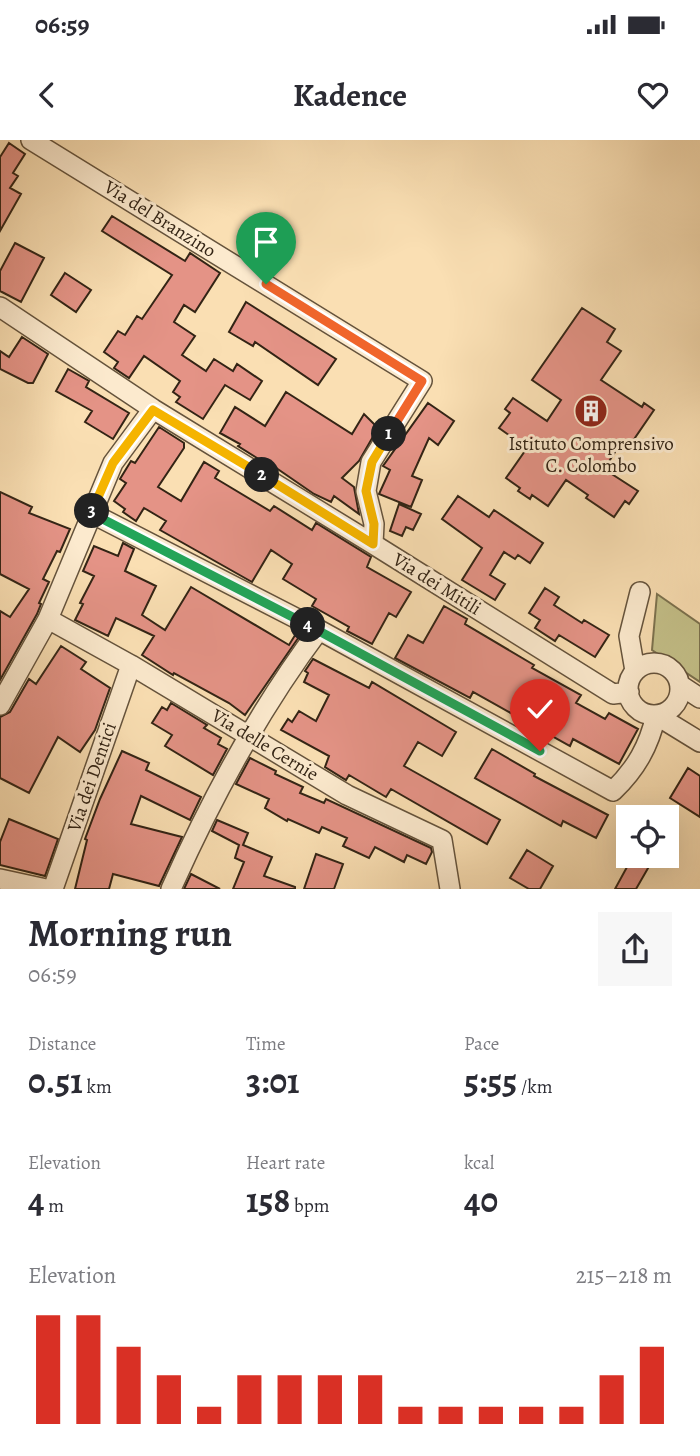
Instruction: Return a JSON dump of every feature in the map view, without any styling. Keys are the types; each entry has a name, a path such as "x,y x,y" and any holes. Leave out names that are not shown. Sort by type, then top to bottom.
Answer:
{"street":[{"name":"Via del Branzino","path":"31,140 422,381 372,462 366,491 374,524 373,544"},
{"name":"Via dei Mitili","path":"0,307 153,410 613,694 629,692"},
{"path":"0,705 48,620 113,463 153,410"},
{"path":"91,513 319,630 613,791 630,776 644,752 656,715"},
{"path":"640,592 629,636 635,671 629,684 629,692 635,706 648,714 656,715 700,742"},
{"name":"Via delle Cernie","path":"48,620 131,665 347,795 442,840 450,889"},
{"path":"171,889 203,818 248,735 286,674 319,630"},
{"path":"635,671 647,664 662,664 674,671 680,685 675,705 656,715"},
{"name":"Via dei Dentici","path":"53,889 131,665"},
{"path":"680,685 700,698"},
{"path":"0,879 46,889"}],"shaded area":[{"path":"657,594 700,624 700,682 652,650"}],"building":[{"path":"9,143 25,154 13,173 18,176 10,188 21,194 0,231 0,157"},
{"path":"112,216 185,261 190,253 220,273 195,312 184,305 174,322 195,336 182,355 206,371 214,359 233,371 237,364 262,381 250,400 225,385 203,419 176,402 180,397 173,392 180,381 144,356 129,378 114,368 118,362 104,352 118,331 125,335 137,316 142,319 172,275 102,231"},
{"path":"15,243 44,258 21,302 0,291 0,271"},
{"path":"65,273 91,290 76,312 51,295"},
{"path":"246,302 336,359 318,385 255,342 253,346 229,332"},
{"name":"Istituto Comprensivo C. Colombo","path":"582,308 615,329 607,342 621,351 601,380 642,407 644,403 654,410 630,445 623,440 604,469 638,491 629,504 625,501 614,517 566,480 548,506 532,495 530,499 518,491 520,488 506,478 527,448 499,428 510,413 505,409 513,398 547,421 561,400 532,380"},
{"path":"22,337 48,354 33,383 0,369 0,351 9,357"},
{"path":"68,369 89,381 86,387 129,413 113,439 85,422 92,411 56,391"},
{"path":"286,392 352,434 364,414 378,428 359,461 342,478 354,487 359,514 334,496 331,502 314,494 220,433 235,407 265,426"},
{"path":"428,403 454,421 438,445 429,438 412,476 422,480 411,507 379,494 390,470 383,466"},
{"path":"159,427 184,443 184,448 158,487 181,501 204,462 219,471 215,478 270,511 274,506 312,530 316,523 371,557 367,567 411,592 396,617 389,613 372,644 347,631 349,627 312,606 316,599 283,579 292,564 271,550 252,582 160,530 166,521 144,508 136,521 123,512 125,509 114,501 126,483 120,479 131,461 135,463"},
{"path":"0,492 32,507 29,513 70,529 60,552 57,551 43,579 49,582 37,614 0,680 0,611 10,617 29,589 0,574"},
{"path":"458,496 489,517 494,510 543,543 530,563 518,555 515,559 504,552 490,575 505,584 495,600 462,580 482,548 442,519"},
{"path":"399,504 421,514 413,530 406,527 402,536 390,531"},
{"path":"123,543 134,549 125,571 156,586 142,615 165,630 191,587 289,645 297,632 301,634 245,715 229,703 174,673 173,675 142,655 154,636 116,618 108,636 75,620 83,604 80,603 94,576 83,571 94,546 118,556"},
{"path":"545,588 559,597 554,605 582,623 584,620 609,635 595,657 559,635 555,641 535,628 540,620 529,613"},
{"path":"444,606 467,619 465,624 534,665 532,668 581,695 576,703 605,719 609,713 638,729 619,764 573,739 570,746 473,692 470,698 395,658 408,635 423,643"},
{"path":"61,646 86,662 81,669 110,688 95,730 80,752 58,737 29,793 0,778 0,717 10,712 29,679 36,684"},
{"path":"313,659 369,688 372,682 456,732 442,756 418,742 404,766 500,820 487,844 391,789 386,797 349,775 346,780 325,767 329,756 281,730 288,719 292,722 299,711 316,721 329,695 304,682 308,673 305,671"},
{"path":"171,703 207,725 204,728 221,738 218,744 227,749 213,775 165,746 172,735 152,723 162,707 167,710"},
{"path":"492,749 535,774 534,776 608,815 596,838 563,821 561,826 475,778"},
{"path":"122,751 149,763 146,770 201,797 190,820 141,796 131,824 182,837 159,886 113,874 109,889 75,889 87,840 85,839"},
{"path":"250,758 303,787 300,793 324,803 326,799 431,848 432,852 426,864 407,855 404,862 375,847 369,858 343,846 347,838 322,827 319,833 288,819 287,821 265,808 269,799 236,784"},
{"path":"688,768 700,776 700,817 670,798"},
{"path":"9,819 58,839 45,876 0,865 0,842"},
{"path":"217,820 248,833 243,845 272,857 264,876 295,889 233,889 244,862 235,858 239,845 212,831"},
{"path":"527,850 553,866 540,889 529,889 510,878"},
{"path":"316,854 343,864 334,889 304,889"},
{"path":"626,868 648,868 636,889 615,889"},
{"path":"191,874 220,889 184,889"}],"place":[{"name":"Istituto Comprensivo C. Colombo","path":"591,411"}],"route":[{"path":"266,284 422,381 372,462 366,491 374,524 373,544 153,410 113,463 91,513 319,630 540,751"}]}
